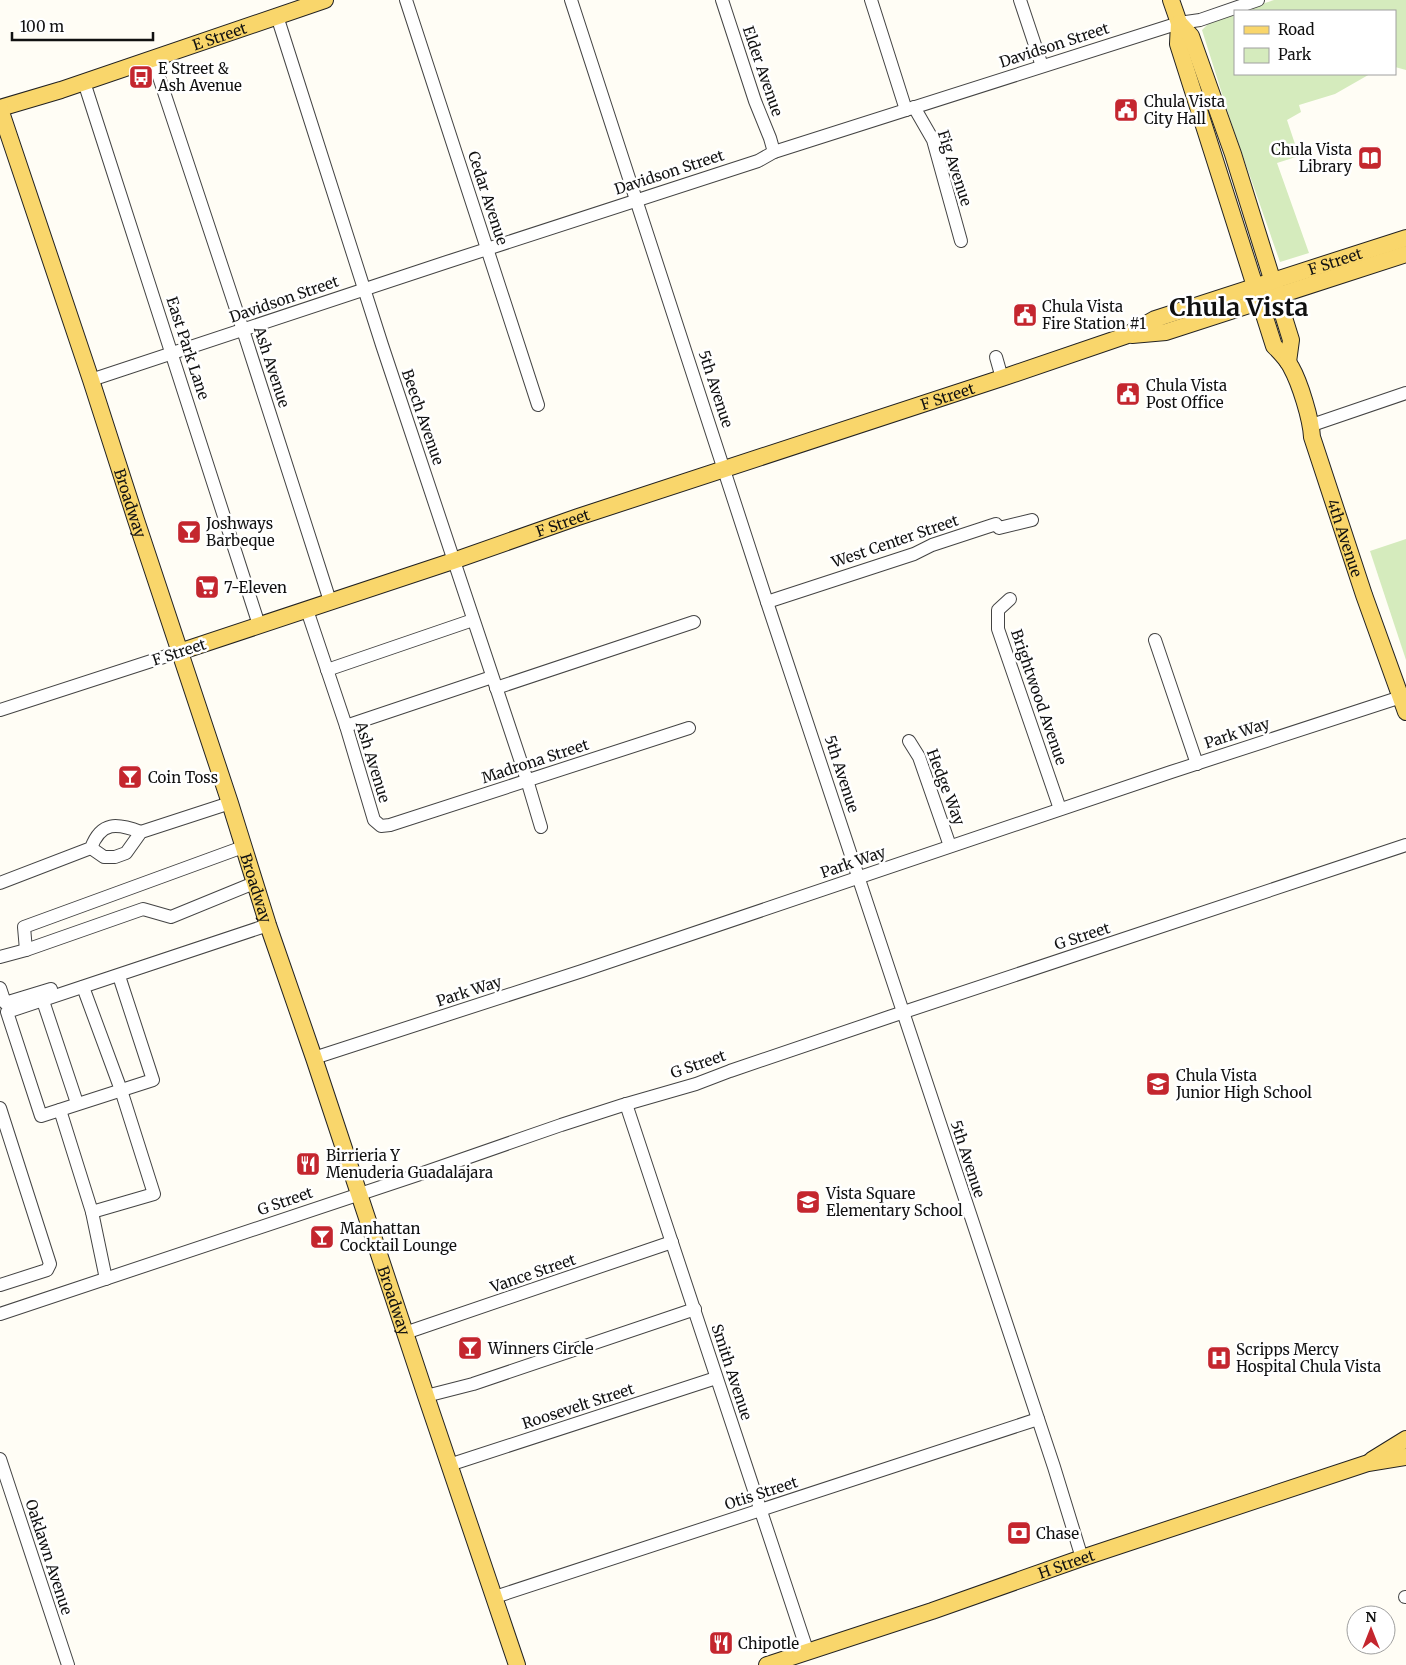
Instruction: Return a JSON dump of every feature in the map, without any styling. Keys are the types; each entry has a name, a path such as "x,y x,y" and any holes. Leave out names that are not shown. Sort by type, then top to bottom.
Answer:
{"main road":[{"name":"E Street","path":"0,109 325,0"},
{"name":"4th Avenue","path":"1171,0 1179,23 1178,44 1274,346 1288,362 1296,378 1312,425 1312,437 1364,595 1405,700"},
{"name":"4th Avenue","path":"1179,23 1191,36 1233,154 1290,340 1288,362"},
{"name":"Broadway","path":"0,109 230,804 266,921 314,1058 404,1333 517,1665"},
{"name":"F Street","path":"179,652 453,561 528,534 1002,378 1125,336 1155,319 1258,295 1406,238"},
{"name":"F Street","path":"1275,289 1406,254"},
{"name":"H Street","path":"766,1665 1368,1463 1405,1444"},
{"name":"H Street","path":"1368,1463 1406,1457"}],"street":[{"name":"Cedar Avenue","path":"406,0 538,406"},
{"name":"5th Avenue","path":"571,0 902,1013 1038,1419 1082,1558"},
{"name":"Elder Avenue","path":"722,0 752,93 774,152"},
{"name":"Fig Avenue","path":"871,0 910,108 932,140 961,241"},
{"path":"1020,0 1042,66"},
{"name":"Davidson Street","path":"91,380 363,289 758,161 774,152 1042,66 1179,23 1200,20 1258,0"},
{"name":"Beech Avenue","path":"277,16 363,289 541,826"},
{"name":"Ash Avenue","path":"152,58 243,330 330,601"},
{"name":"East Park Lane","path":"84,82 259,625"},
{"path":"996,357 1002,378"},
{"path":"1312,425 1406,393"},
{"name":"West Center Street","path":"767,602 914,554 932,545 996,524 999,528 1010,527 1032,520"},
{"name":"Brightwood Avenue","path":"1010,599 998,610 998,629 1060,809"},
{"name":"Ash Avenue","path":"307,610 346,726 374,820 381,826 390,825"},
{"path":"327,670 473,620"},
{"path":"346,726 694,622"},
{"path":"1155,640 1196,764"},
{"name":"F Street","path":"0,710 179,652"},
{"name":"Park Way","path":"314,1058 1196,764 1405,700"},
{"name":"Madrona Street","path":"390,825 689,728"},
{"name":"Hedge Way","path":"909,741 919,757 950,846"},
{"path":"91,848 104,857 115,857 126,853 141,832 230,804"},
{"path":"0,884 91,848 95,838 102,829 123,825 141,832"},
{"name":"G Street","path":"1,1311 106,1279 626,1104 696,1084 902,1013 1406,845"},
{"path":"26,950 24,927 243,847"},
{"path":"0,957 26,950 144,909 171,917 254,883"},
{"path":"119,976 154,1080 41,1116 7,1012 119,976 266,921"},
{"path":"0,988 5,1003 266,921"},
{"path":"83,987 121,1090 154,1194 92,1212"},
{"path":"43,1001 77,1103"},
{"name":"Smith Avenue","path":"626,1104 807,1650"},
{"path":"0,1108 50,1264 46,1270 0,1285"},
{"path":"60,1110 92,1212 106,1279"},
{"name":"Vance Street","path":"404,1333 672,1242"},
{"path":"426,1396 473,1384 695,1309"},
{"name":"Roosevelt Street","path":"449,1464 716,1378"},
{"name":"Otis Street","path":"495,1597 1038,1419"},
{"name":"Oaklawn Avenue","path":"0,1460 68,1665"}],"green space":[{"path":"1274,0 1406,0 1406,70 1396,67 1396,10 1243,10"},
{"path":"1234,13 1234,75 1368,75 1335,94 1299,105 1301,112 1287,120 1299,156 1277,163 1309,253 1280,262 1230,119 1202,30 1211,21"},
{"path":"1406,539 1406,660 1370,551"}],"place":[{"name":"E Street & Ash Avenue","path":"141,77"},
{"name":"Chula Vista City Hall","path":"1126,110"},
{"name":"Chula Vista Library","path":"1370,158"},
{"name":"Chula Vista Fire Station #1","path":"1025,315"},
{"name":"Chula Vista Post Office","path":"1128,394"},
{"name":"Joshways Barbeque","path":"189,532"},
{"name":"7-Eleven","path":"207,587"},
{"name":"Coin Toss","path":"130,777"},
{"name":"Chula Vista Junior High School","path":"1158,1084"},
{"name":"Birrieria Y Menuderia Guadalajara","path":"308,1164"},
{"name":"Vista Square Elementary School","path":"808,1202"},
{"name":"Manhattan Cocktail Lounge","path":"322,1237"},
{"name":"Winners Circle","path":"470,1348"},
{"name":"Scripps Mercy Hospital Chula Vista","path":"1219,1358"},
{"name":"Chase","path":"1019,1533"},
{"name":"Chipotle","path":"721,1643"}],"district":[{"name":"Chula Vista","path":"1239,307"}]}
